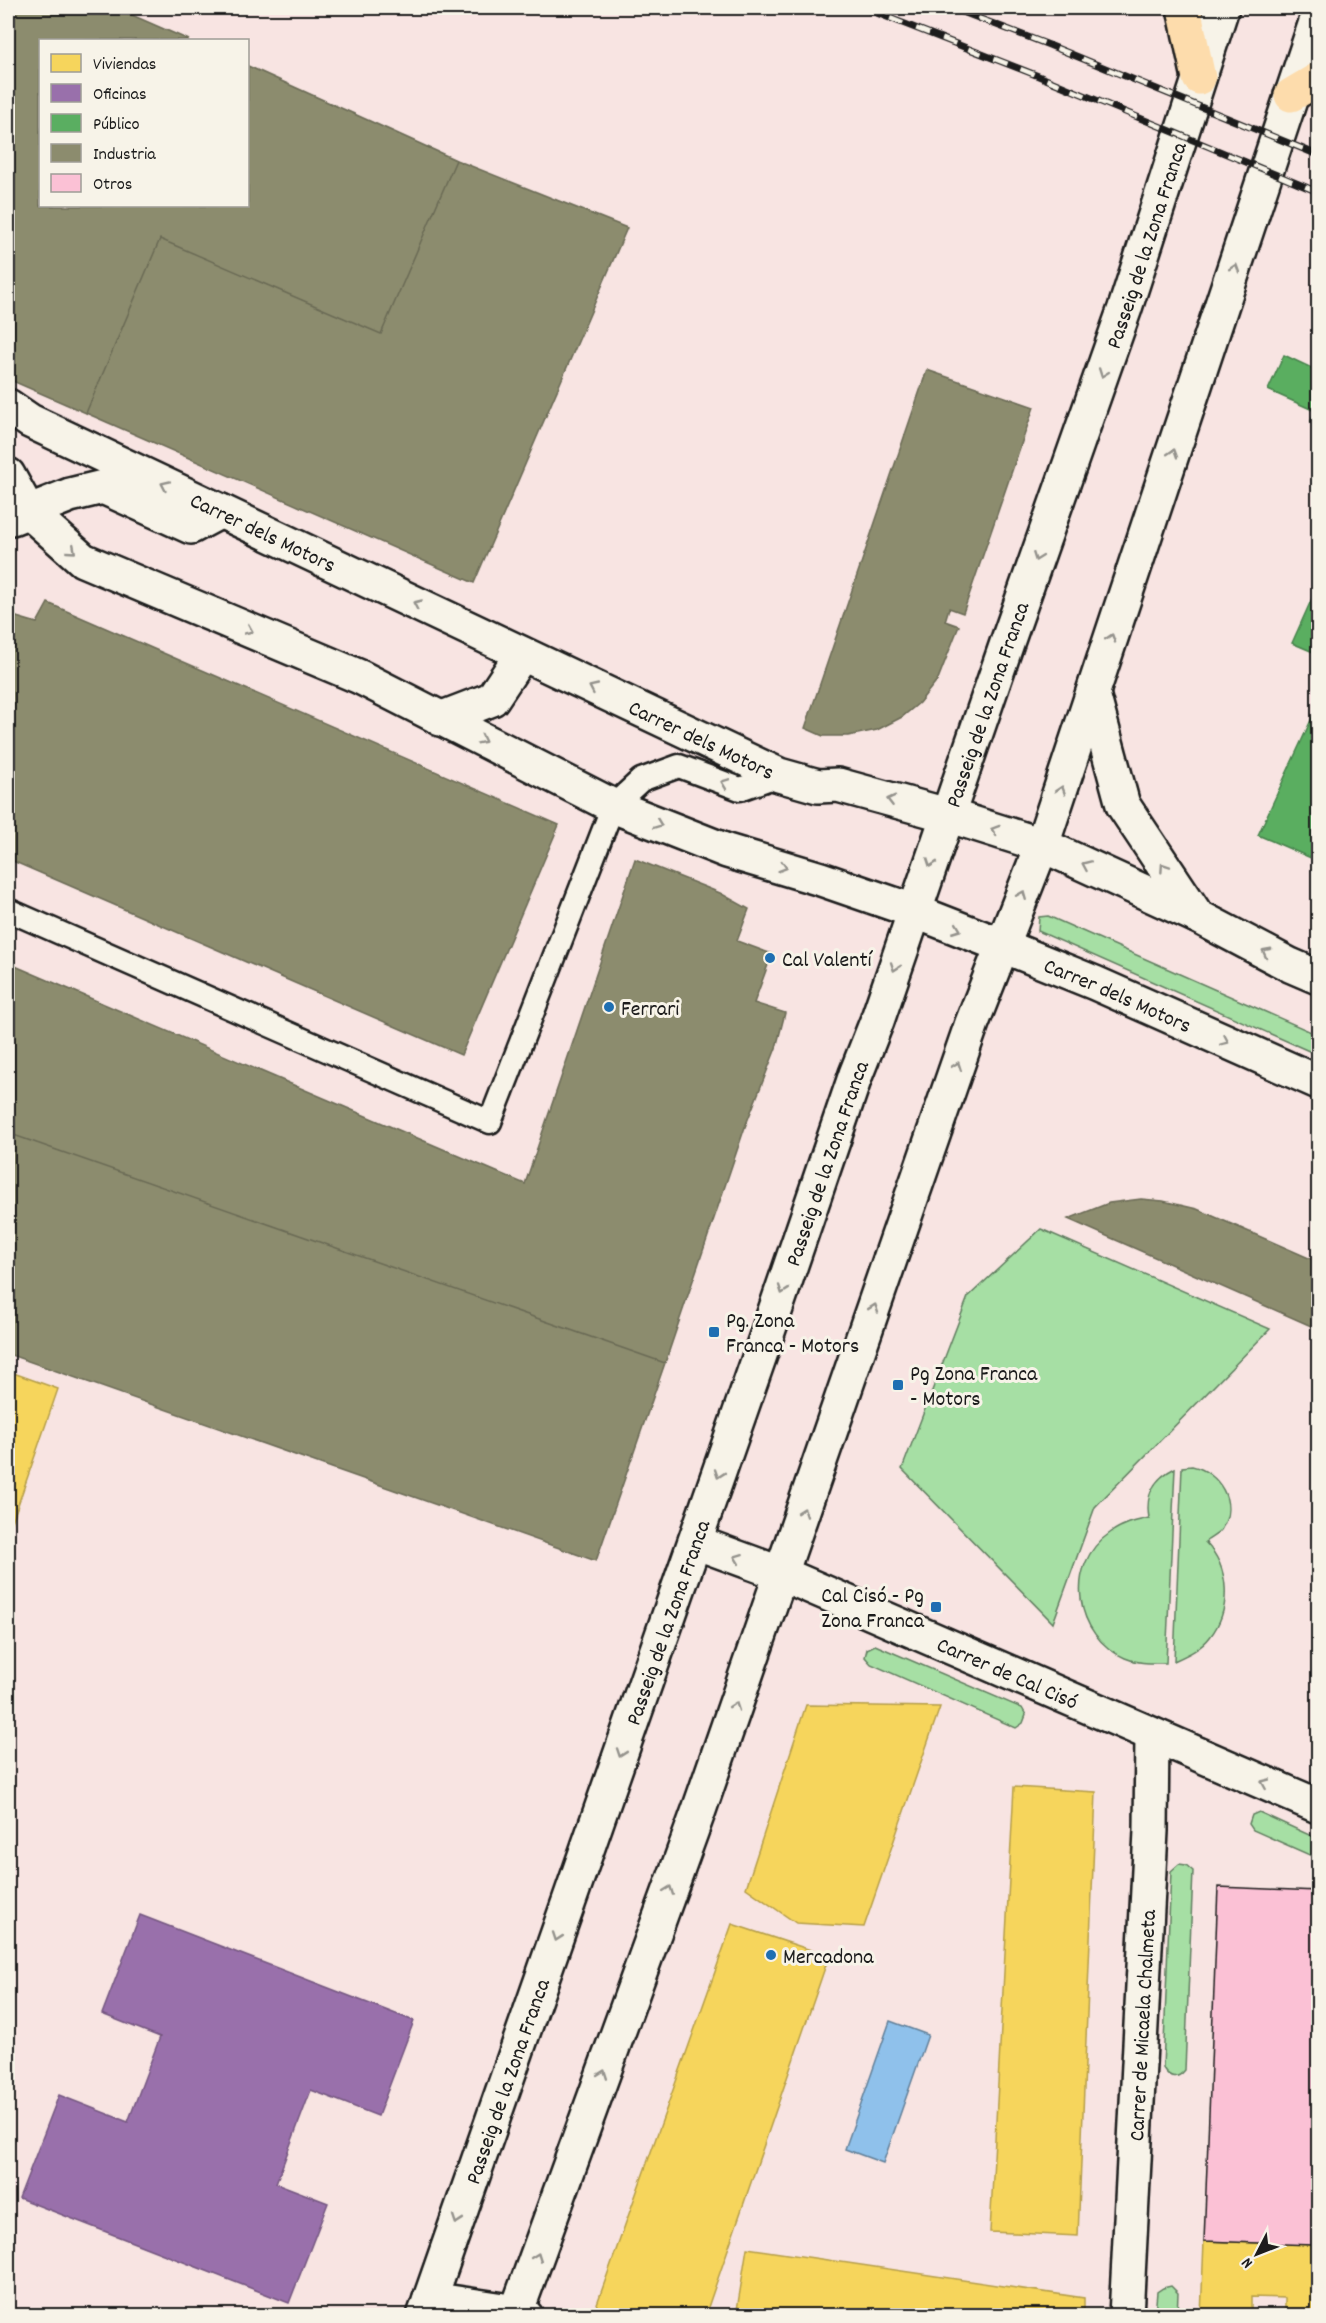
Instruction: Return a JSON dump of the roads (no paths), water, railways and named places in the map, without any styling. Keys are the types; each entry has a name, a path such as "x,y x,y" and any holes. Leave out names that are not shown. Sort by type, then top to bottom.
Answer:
{"highway":[{"path":"1184,8 1199,78"}],"main road":[{"name":"Passeig de la Zona Franca","path":"427,2307 1125,308 1222,8"},
{"path":"427,2307 519,2314 782,1574 938,1120 1001,945 1042,845 1305,87 1318,16"},
{"name":"Carrer dels Motors","path":"8,406 30,421 779,775 818,786 838,785 947,815 1042,845"},
{"path":"8,475 18,515 83,560 360,677 613,806"},
{"path":"18,515 70,495 103,487 191,527 221,511"},
{"path":"440,719 492,699 522,654"},
{"path":"1093,694 1123,805 1197,915"},
{"name":"Carrer dels Motors","path":"613,806 727,851 812,876 914,911 1001,945 1095,983 1318,1082"},
{"path":"1042,845 1197,915 1290,965 1318,977"},
{"name":"Carrer de Cal Cisó","path":"695,1542 782,1574 1318,1806"},
{"name":"Carrer de Micaela Chalmeta","path":"1126,2316 1151,1831 1152,1735"}],"lane":[{"path":"8,910 490,1122 613,806 641,780 679,766 740,789 779,775"}],"water":[{"path":"890,2021 928,2035 883,2163 845,2149"}],"railway":[{"path":"864,8 1036,75 1318,192"},
{"path":"952,8 1049,45 1318,155"}],"place":[{"name":"Cal Valentí","path":"770,958"},
{"name":"Ferrari","path":"609,1007"},
{"name":"Pg. Zona Franca - Motors","path":"714,1332"},
{"name":"Pg Zona Franca - Motors","path":"898,1385"},
{"name":"Cal Cisó - Pg Zona Franca","path":"936,1607"},
{"name":"Mercadona","path":"771,1955"}]}
